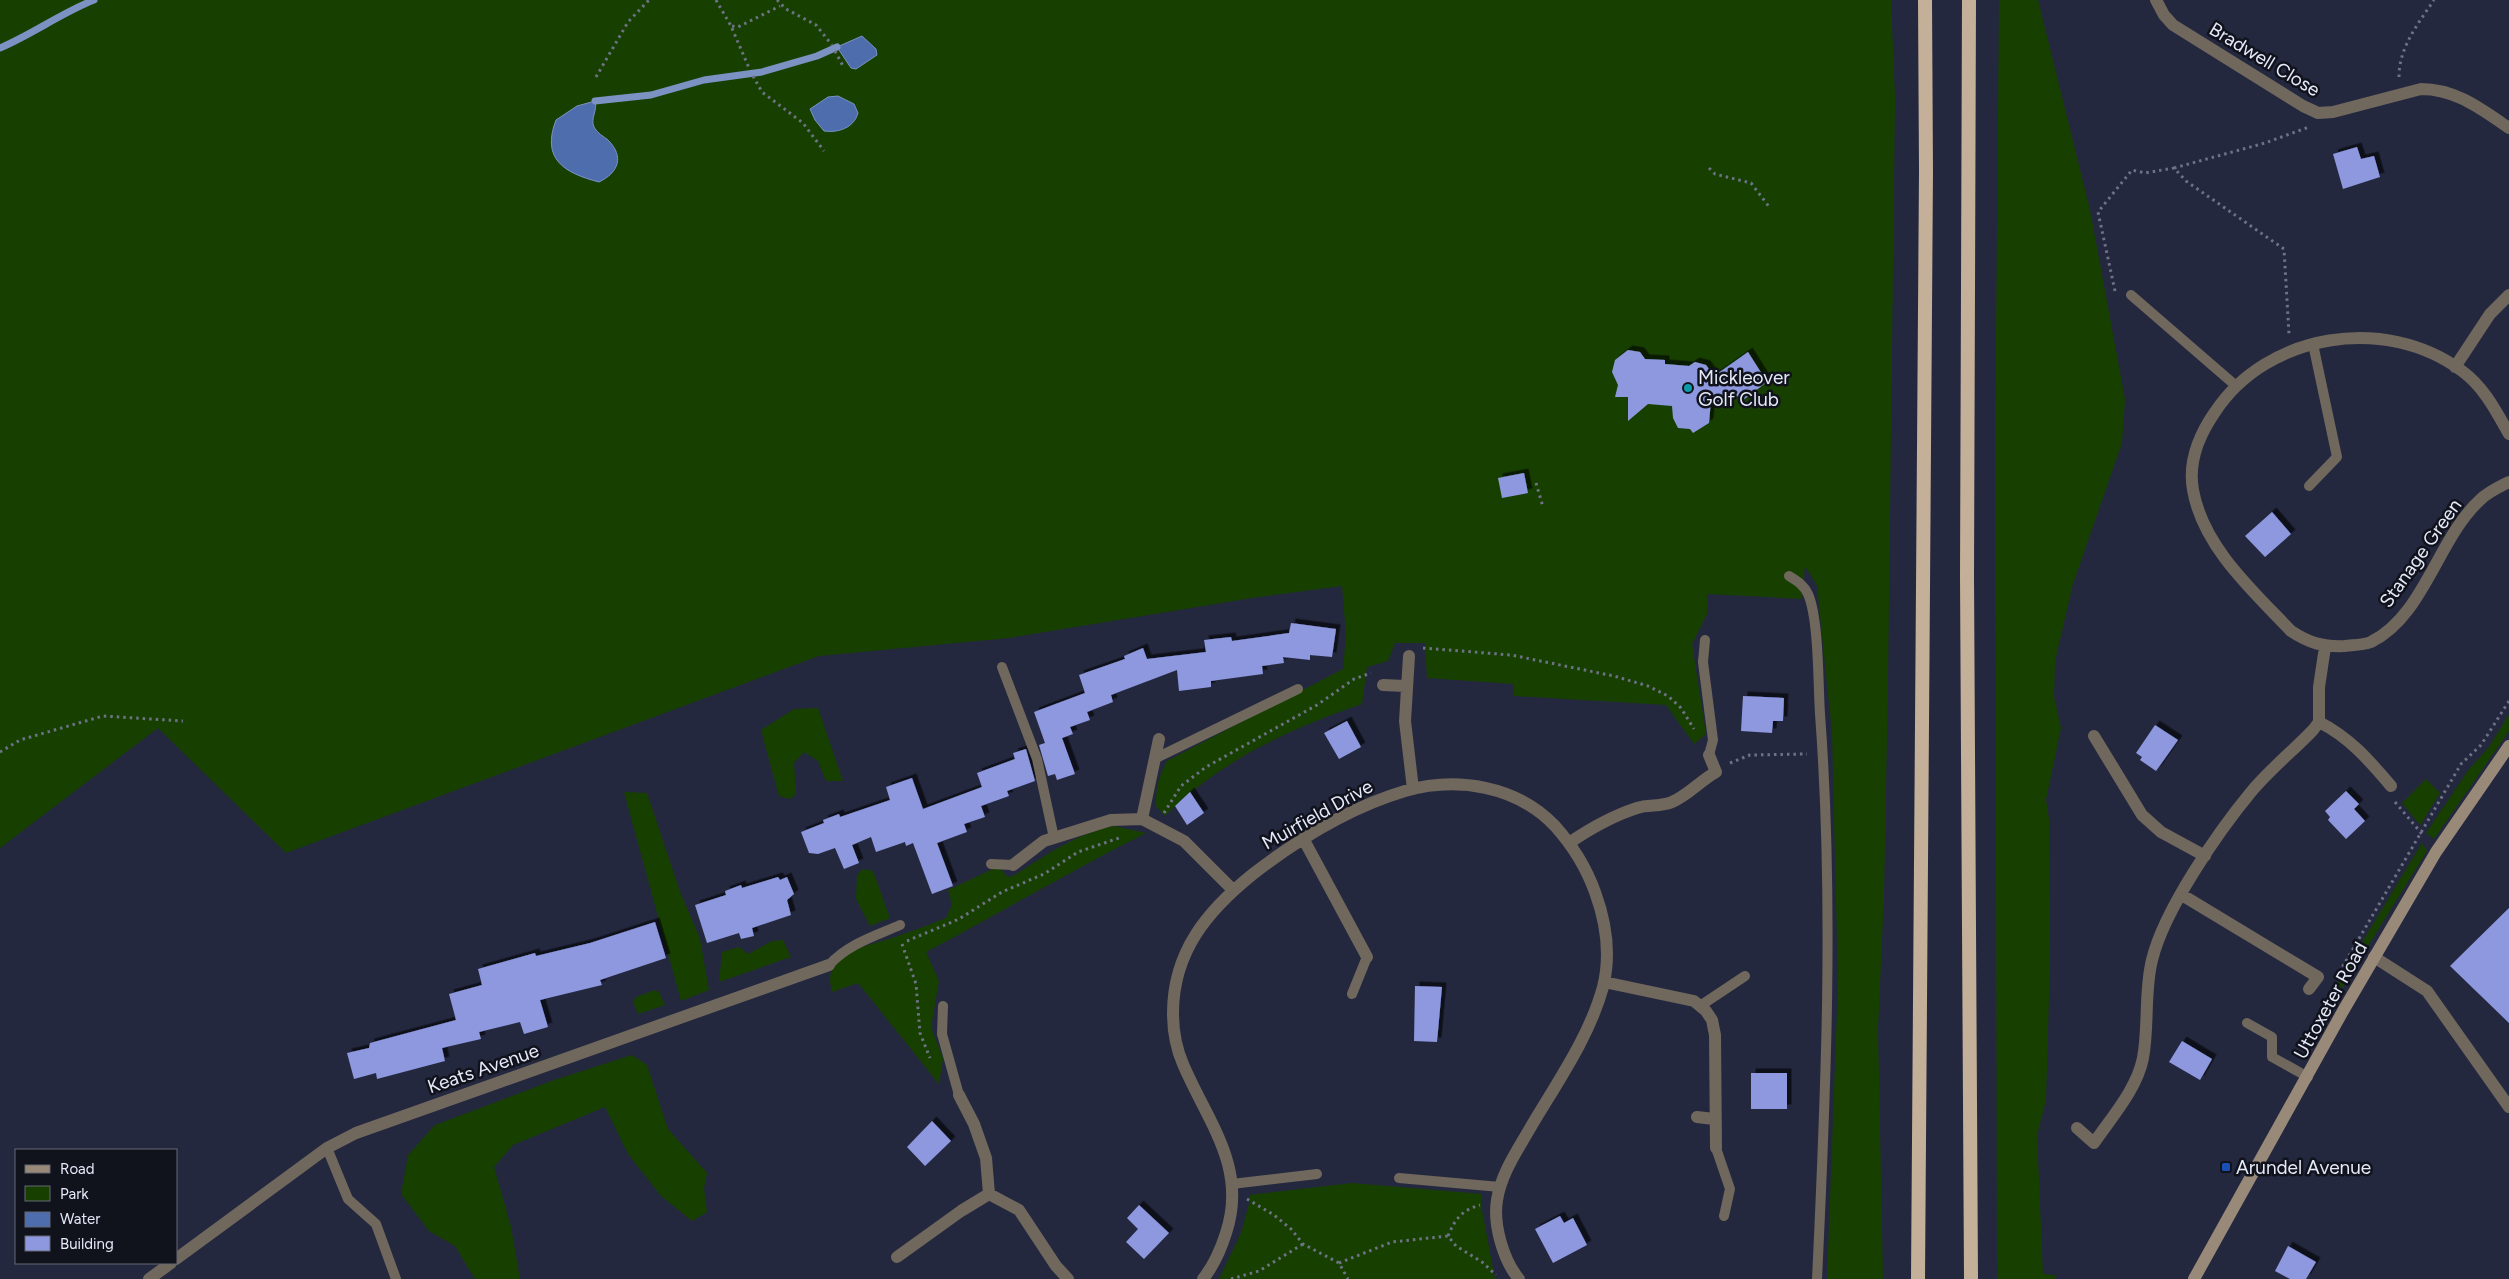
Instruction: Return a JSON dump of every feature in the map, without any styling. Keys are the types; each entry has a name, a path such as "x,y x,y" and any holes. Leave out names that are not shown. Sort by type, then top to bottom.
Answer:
{"highway":[{"path":"1918,1279 1926,171 1925,0"},
{"path":"1969,0 1967,586 1971,1279"}],"main road":[{"name":"Uttoxeter Road","path":"2194,1279 2374,958 2436,852 2509,746"}],"street":[{"name":"Bradwell Close","path":"2156,0 2164,15 2173,25 2303,106 2318,113 2333,112 2421,89 2447,91 2463,98 2509,128"},
{"path":"2455,366 2490,314 2509,295"},
{"name":"Stanage Green","path":"2509,434 2485,393 2455,366 2429,351 2399,342 2354,339 2313,344 2290,350 2262,364 2235,385 2210,420 2195,450 2192,476 2197,504 2211,535 2225,558 2248,586 2291,631 2302,639 2325,647 2369,642 2390,628 2411,603 2467,516 2480,500 2509,482"},
{"path":"2077,1128 2094,1143 2124,1100 2138,1071 2143,1058 2147,994 2152,961 2160,937 2205,856 2251,792 2319,722 2319,687 2325,647"},
{"path":"1408,656 1405,686 1405,721 1413,789"},
{"path":"1383,685 1405,686"},
{"path":"2319,722 2344,736 2366,757 2391,786"},
{"path":"2094,736 2142,815 2161,832 2205,856"},
{"path":"1142,819 1159,739"},
{"path":"1569,843 1606,819 1639,807 1675,801 1716,772 1712,761"},
{"name":"Muirfield Drive","path":"1203,1279 1220,1252 1231,1219 1233,1190 1223,1146 1182,1062 1174,1030 1173,1000 1179,968 1192,938 1199,926 1233,890 1264,866 1304,840 1385,797 1413,789 1453,784 1486,786 1526,805 1548,819 1569,843 1591,883 1604,921 1606,956 1604,982 1588,1027 1515,1154 1499,1193 1498,1224 1502,1243 1516,1276"},
{"path":"1014,865 1044,841 1111,820 1142,819 1184,841 1233,890"},
{"path":"1304,840 1367,957"},
{"path":"2182,895 2318,977 2309,989"},
{"path":"2374,958 2427,991 2439,1005 2509,1107"},
{"name":"Keats Avenue","path":"178,1258 327,1148 356,1132 830,965"},
{"path":"1604,982 1694,1001 1712,1020 1715,1035 1714,1119 1716,1148"},
{"path":"959,1096 974,1124 986,1158 989,1194"},
{"path":"1696,1117 1714,1119"},
{"path":"897,1258 961,1211 989,1194"},
{"path":"989,1194 1018,1210 1056,1266 1068,1279"},
{"path":"148,1279 170,1264"}],"lane":[{"path":"2131,295 2235,385"},
{"path":"2309,486 2337,457 2313,344"},
{"path":"1789,576 1803,586 1808,595 1814,619 1823,754 1827,859 1827,1051 1817,1279"},
{"path":"1705,640 1703,662 1713,740 1712,761"},
{"path":"1002,668 1036,759 1054,838"},
{"path":"1154,759 1298,689"},
{"path":"991,864 1014,865"},
{"path":"830,965 840,954 857,943 900,925"},
{"path":"1352,994 1367,957"},
{"path":"1700,1006 1745,976"},
{"path":"943,1006 942,1034 959,1096"},
{"path":"2247,1023 2272,1037 2272,1057 2308,1077"},
{"path":"327,1148 348,1199 376,1224 396,1279"},
{"path":"1716,1148 1730,1190 1724,1216"},
{"path":"1233,1190 1317,1174"},
{"path":"1399,1178 1499,1193"}],"path":[{"path":"596,77 628,22 649,0"},
{"path":"716,0 731,26 749,68"},
{"path":"777,0 780,6 816,25 832,45"},
{"path":"2400,95 2401,55 2405,45 2434,0"},
{"path":"731,26 738,27 780,6"},
{"path":"835,51 842,66"},
{"path":"753,76 762,92 803,123 824,152"},
{"path":"2131,295 2116,297 2098,212 2132,170 2146,173 2174,168 2296,133 2333,112"},
{"path":"1709,168 1715,174 1751,183 1770,208"},
{"path":"2174,168 2186,181 2284,249 2290,350"},
{"path":"1536,483 1543,507"},
{"path":"1408,656 1409,647 1511,655 1614,676 1648,686 1668,696 1681,708 1712,761 1734,762 1750,755 1823,754"},
{"path":"1156,825 1181,786 1206,766 1317,704 1354,678 1378,672"},
{"path":"2331,985 2461,764 2482,745 2509,701"},
{"path":"0,752 20,740 103,716 183,722"},
{"path":"2391,786 2392,799 2436,852"},
{"path":"896,945 959,919 1002,892 1044,874 1078,852 1124,837"},
{"path":"1233,1190 1274,1215 1291,1229 1303,1244 1339,1263 1348,1279"},
{"path":"1448,1236 1459,1214 1499,1193"},
{"path":"1339,1263 1392,1242 1448,1236"},
{"path":"1448,1236 1456,1246 1482,1262 1493,1276 1516,1276"},
{"path":"1231,1279 1259,1271 1303,1244"}],"green space":[{"path":"0,0 1891,0 1895,97 1888,682 1884,894 1878,1029 1883,1279 1827,1279 1838,984 1832,733 1817,586 1805,566 1802,599 1707,594 1707,614 1692,644 1706,734 1694,744 1666,705 1514,696 1513,684 1427,678 1425,643 1395,643 1388,661 1367,667 1362,704 1335,713 1282,736 1232,763 1208,779 1165,816 1156,806 1156,799 1158,783 1167,761 1343,669 1346,635 1342,586 1258,597 1009,638 819,656 286,853 158,728 0,848"},
{"path":"1999,0 2038,0 2090,210 2125,399 2122,443 2073,584 2055,661 2054,697 2061,728 2046,800 2049,819 2050,962 2046,1100 2037,1136 2043,1274 2055,1275 2055,1279 1997,1279 1995,447"},
{"path":"818,708 843,781 826,781 818,761 804,752 794,763 796,794 790,799 779,796 761,730 794,709"},
{"path":"2509,714 2509,731 2434,839 2426,833 2469,769 2489,747"},
{"path":"2426,779 2440,793 2420,825 2402,803"},
{"path":"624,792 647,793 679,889 700,939 709,990 681,1001"},
{"path":"1114,826 1146,833 926,952 939,981 931,1027 943,1058 939,1084 858,983 832,992 830,978 833,967 839,959 848,952 946,918 952,905 948,890 995,868 1001,869 1007,877 1013,876 1049,853 1074,840 1100,829"},
{"path":"2422,843 2427,851 2337,996 2338,982"},
{"path":"863,869 873,871 890,918 870,926 856,899 857,875"},
{"path":"783,940 791,957 719,982 722,952 739,947 748,954 772,941"},
{"path":"655,990 659,992 665,1005 638,1014 633,1002 636,997"},
{"path":"632,1055 647,1065 668,1129 707,1173 704,1188 707,1212 692,1221 661,1196 628,1154 605,1107 513,1145 494,1167 511,1227 520,1279 475,1279 455,1246 429,1231 401,1194 408,1155 435,1125 554,1080"},
{"path":"1352,1183 1482,1194 1481,1205 1495,1279 1219,1279 1241,1233 1250,1200 1249,1195"}],"water":[{"path":"862,36 876,49 877,55 856,69 851,68 837,47"},
{"path":"838,96 854,104 858,113 856,118 845,128 835,131 824,131 815,120 810,109 828,97"},
{"path":"595,101 594,127 613,146 618,158 615,169 599,182 566,169 554,154 551,145 556,120 577,106"}],"building":[{"path":"2357,147 2361,159 2374,156 2380,177 2343,189 2333,154"},
{"name":"Mickleover Golf Club","path":"1628,350 1640,352 1645,359 1665,360 1665,364 1689,366 1695,362 1706,365 1714,376 1748,352 1767,382 1742,401 1738,396 1726,403 1711,400 1709,423 1693,433 1690,429 1678,428 1673,418 1672,406 1648,404 1628,421 1628,397 1615,397 1618,385 1612,372 1615,360"},
{"path":"1524,473 1528,493 1502,498 1498,478"},
{"path":"2272,512 2291,534 2265,557 2245,536"},
{"path":"1291,623 1336,629 1332,657 1310,655 1310,660 1283,657 1284,663 1262,666 1263,674 1211,681 1211,687 1179,691 1177,670 1111,695 1113,702 1087,712 1090,720 1070,727 1073,734 1062,738 1075,774 1057,780 1055,774 1048,776 1039,745 1045,743 1034,712 1085,693 1079,675 1125,659 1124,656 1143,648 1147,659 1206,652 1204,640 1231,637 1232,641 1289,633"},
{"path":"1743,696 1784,698 1783,721 1773,721 1772,733 1741,731"},
{"path":"1347,721 1361,747 1339,759 1324,733"},
{"path":"2155,725 2178,740 2156,771 2140,760 2142,757 2136,753"},
{"path":"1026,749 1035,781 1007,791 1009,796 981,806 985,817 964,824 967,832 937,843 953,886 932,894 913,843 906,846 905,842 876,852 871,837 852,845 859,863 844,869 835,848 818,854 809,853 801,832 824,823 823,820 839,814 840,817 890,800 886,787 912,778 923,809 982,787 977,773 1015,759 1013,753"},
{"path":"2346,791 2359,804 2354,809 2365,821 2346,839 2328,820 2330,817 2325,811"},
{"path":"1190,792 1204,813 1187,825 1175,806"},
{"path":"778,877 780,880 787,877 794,894 787,900 791,915 752,928 754,936 741,939 739,933 707,943 695,905 726,895 725,891 741,885 742,888"},
{"path":"2509,908 2509,1023 2450,966"},
{"path":"655,922 666,958 600,980 602,985 540,1000 548,1027 524,1034 520,1022 479,1032 481,1039 442,1048 445,1061 377,1079 376,1073 354,1079 347,1053 369,1048 370,1043 456,1020 449,994 482,985 478,969 535,953 536,956 590,943"},
{"path":"1415,986 1442,987 1437,1042 1414,1041"},
{"path":"2182,1041 2212,1059 2200,1080 2169,1062"},
{"path":"1751,1073 1787,1073 1787,1109 1751,1109"},
{"path":"932,1121 951,1141 925,1166 907,1147"},
{"path":"1139,1205 1169,1233 1144,1259 1126,1242 1138,1229 1127,1218"},
{"path":"1560,1216 1564,1223 1573,1218 1587,1245 1553,1263 1535,1229"},
{"path":"2288,1246 2316,1262 2306,1279 2290,1279 2275,1271"}],"waterway":[{"path":"0,48 94,0"},
{"path":"595,101 651,95 704,80 762,72 817,56 837,47"}],"place":[{"name":"Mickleover Golf Club","path":"1688,388"},
{"name":"Arundel Avenue","path":"2226,1167"}]}
